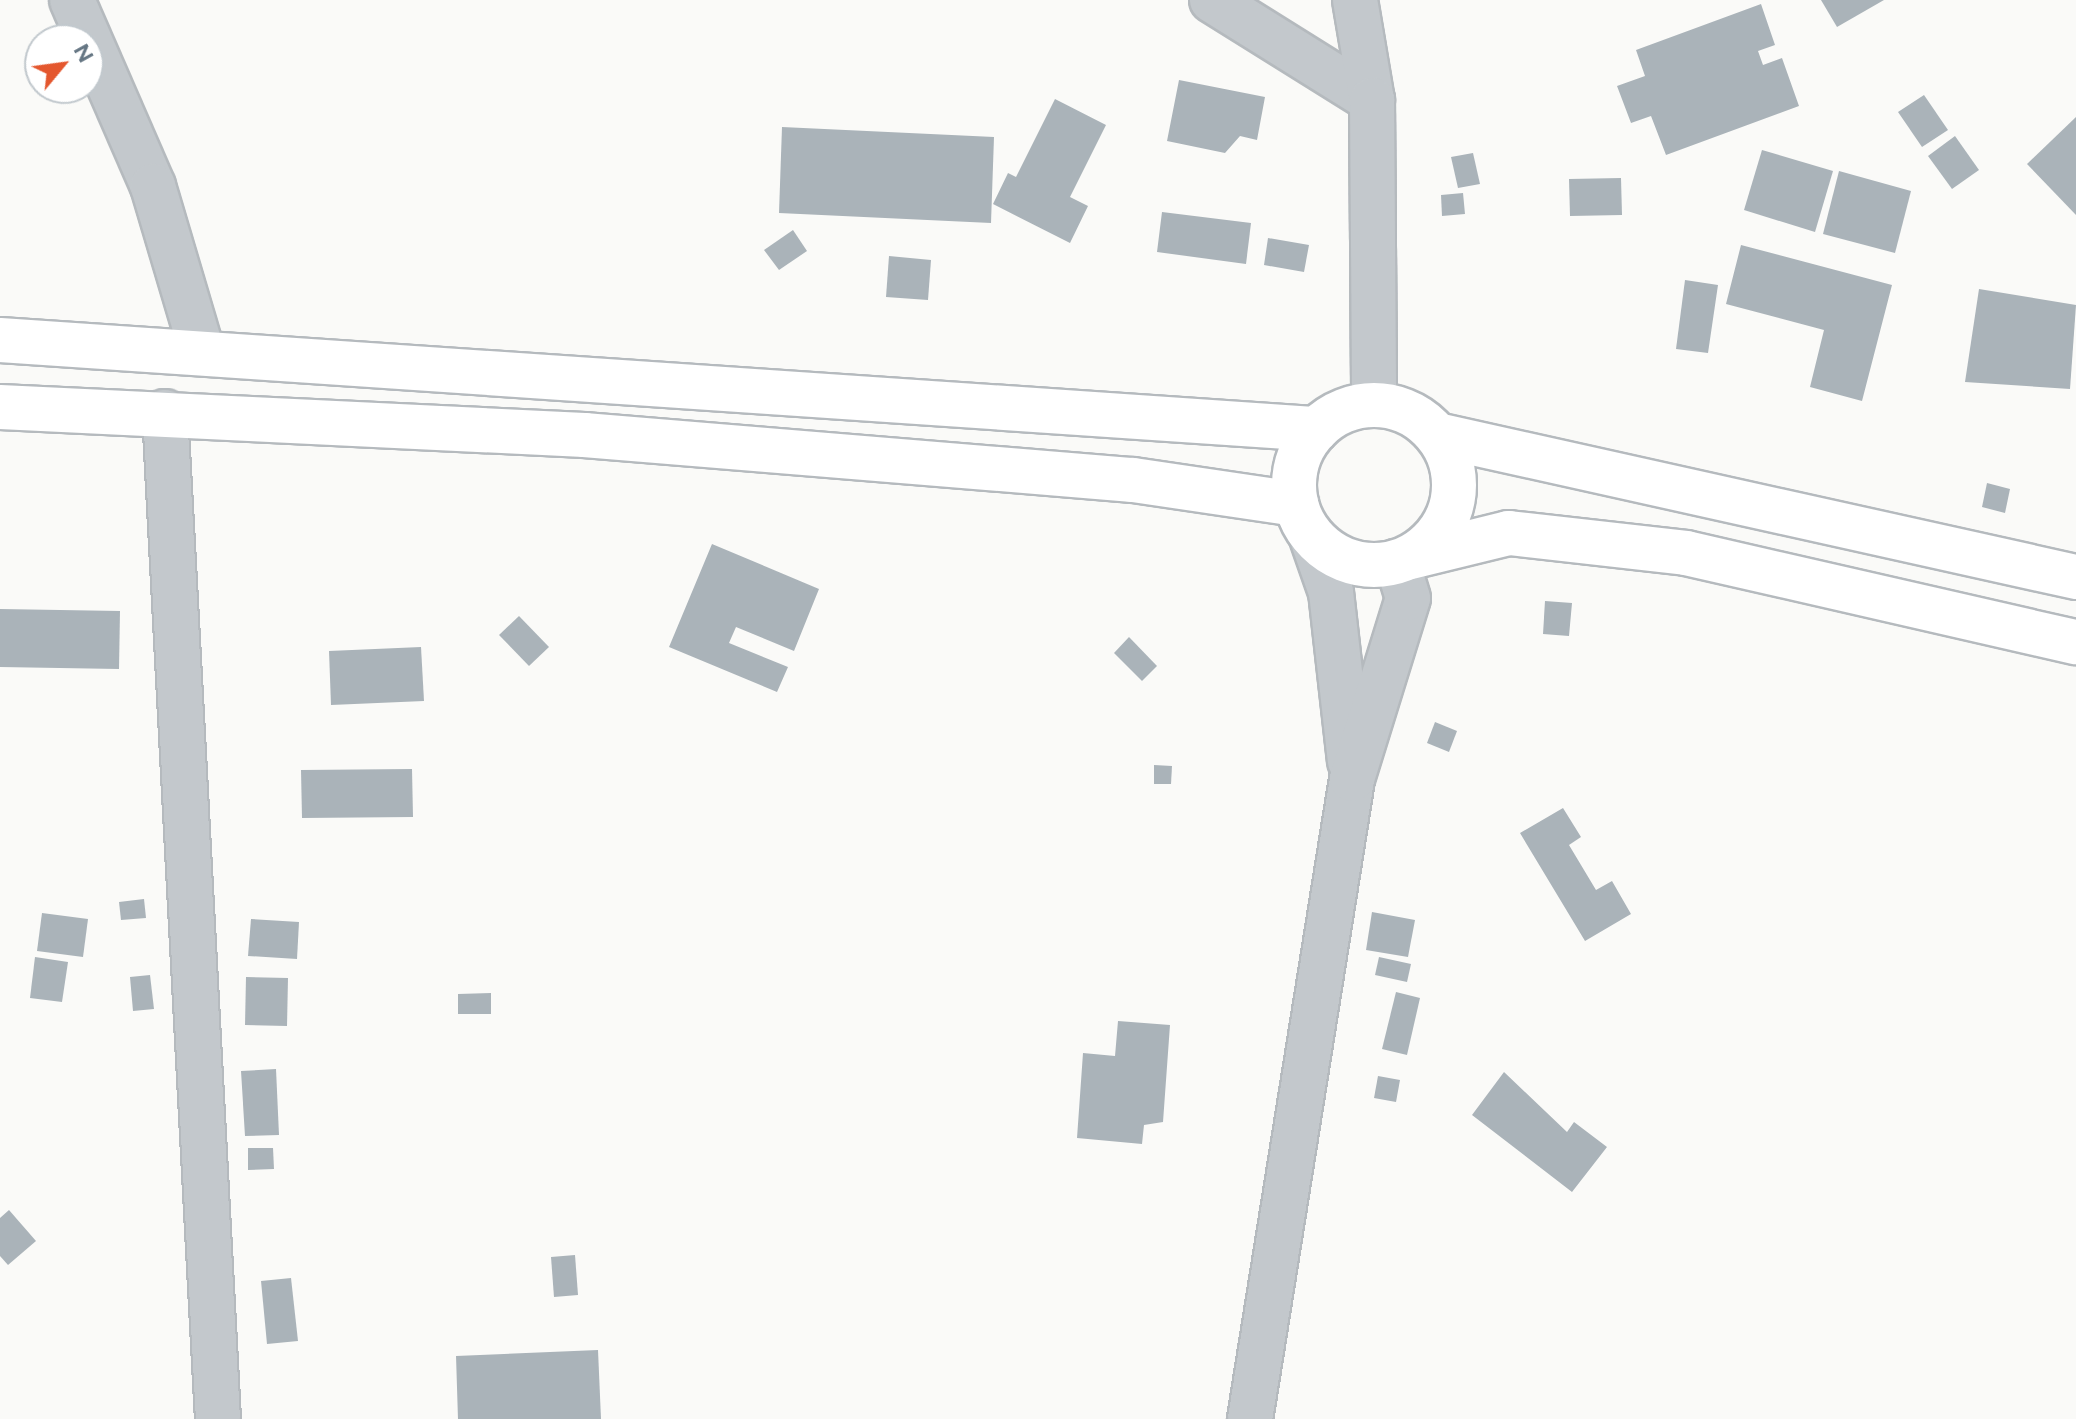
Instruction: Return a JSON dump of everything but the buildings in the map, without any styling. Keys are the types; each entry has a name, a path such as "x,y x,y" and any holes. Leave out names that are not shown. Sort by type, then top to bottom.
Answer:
{"main road":[{"path":"0,340 201,348 1317,429 1374,405 1398,408 1437,435 2076,577"},
{"path":"0,407 165,412 584,435 1133,480 1304,519 1335,556 1366,565 1404,560 1509,533 1686,553 2076,642"},
{"path":"1304,519 1301,451 1317,429"},
{"path":"1404,560 1434,539 1452,506 1453,469 1437,435"}],"street":[{"path":"72,0 153,186 201,348"},
{"path":"1212,0 1372,100"},
{"path":"1355,0 1372,100 1374,405"},
{"path":"165,412 218,1419"},
{"path":"1304,519 1331,592 1352,779"},
{"path":"1250,1419 1352,779 1408,598 1404,560"}]}
